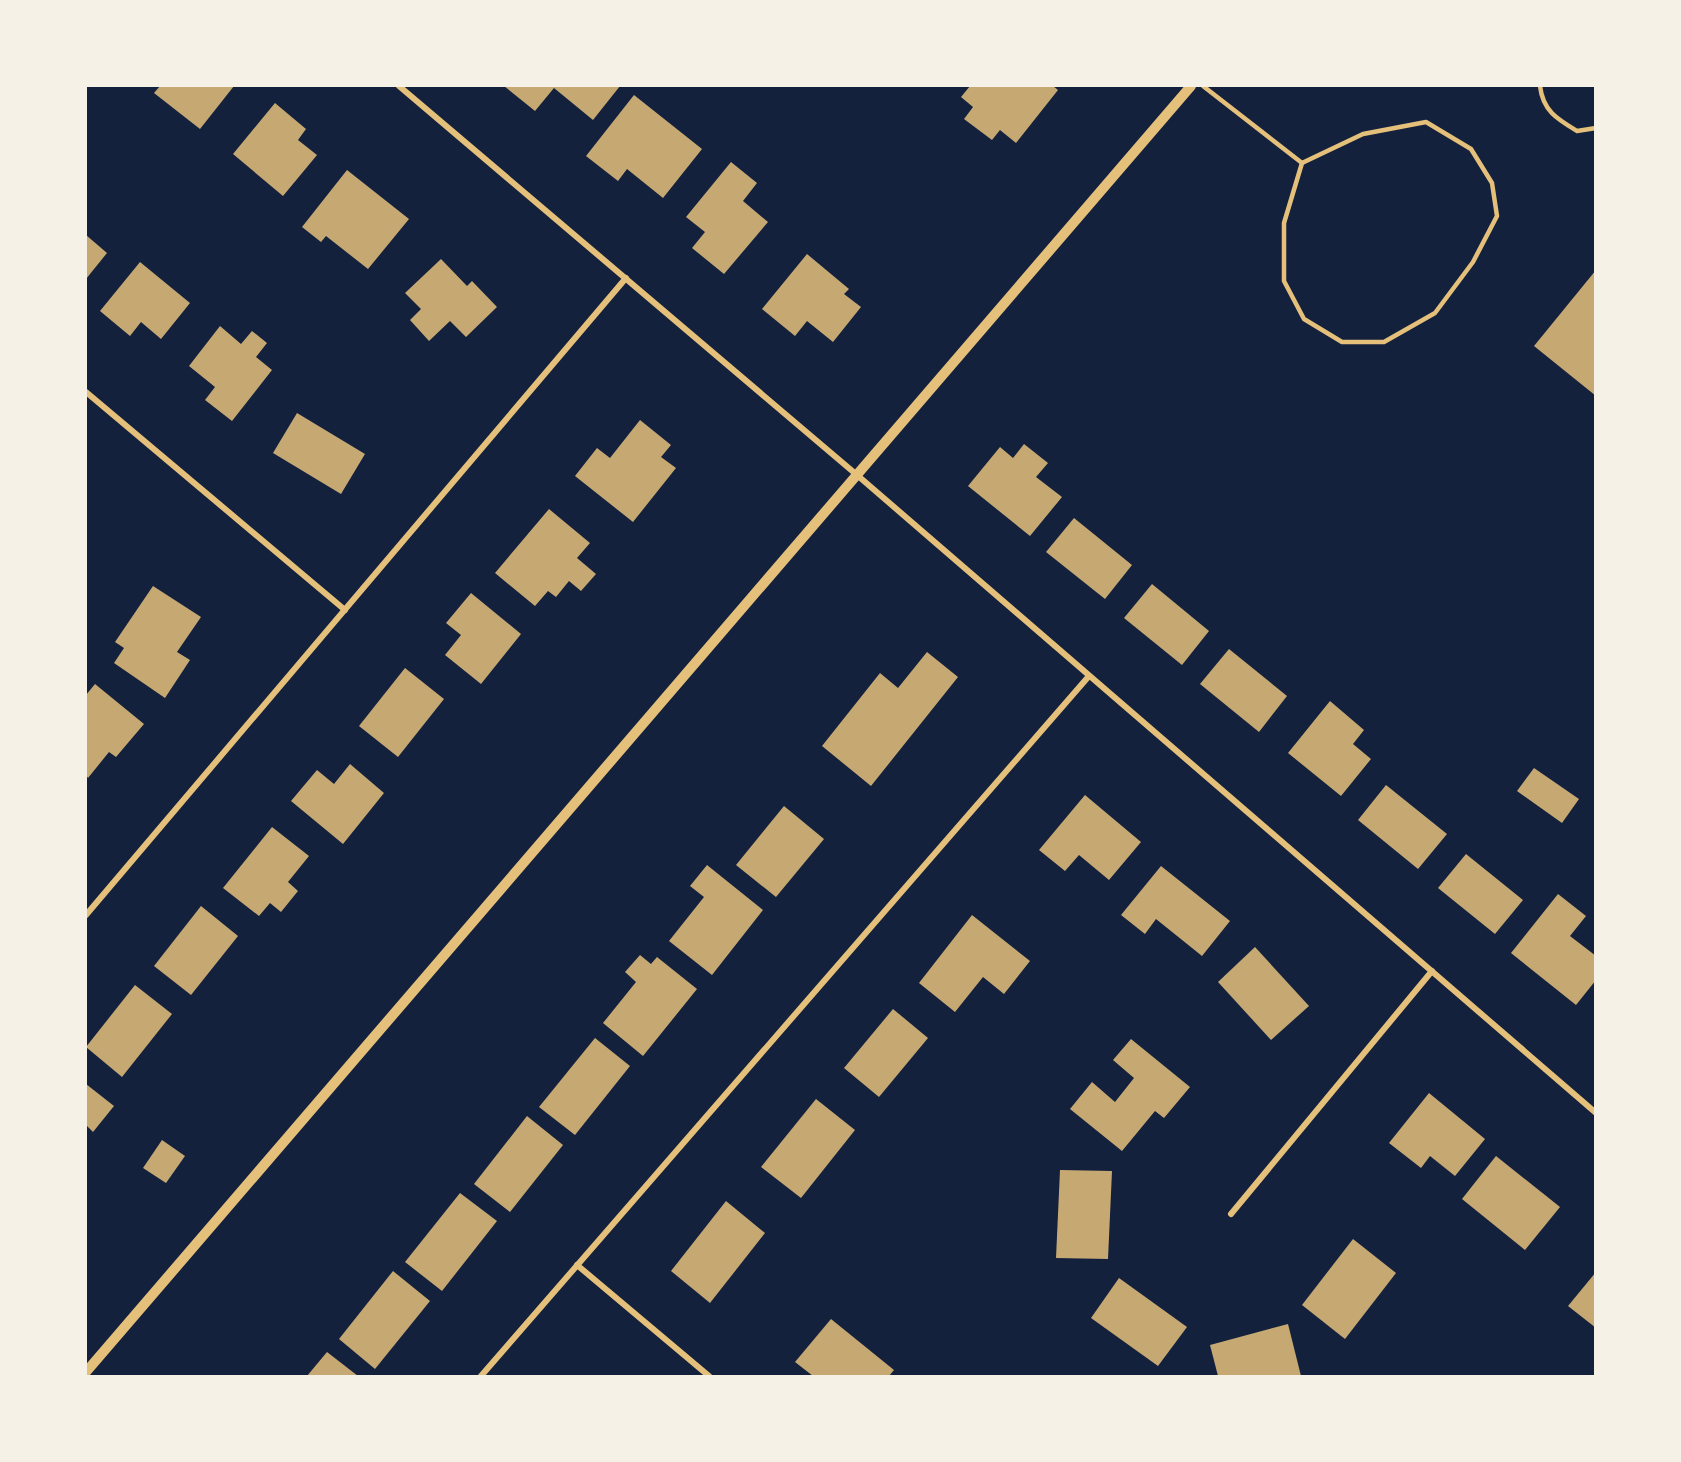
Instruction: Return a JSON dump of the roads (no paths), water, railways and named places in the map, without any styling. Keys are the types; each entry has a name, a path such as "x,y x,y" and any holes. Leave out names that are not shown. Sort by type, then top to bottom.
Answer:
{"street":[{"path":"399,86 856,475 1596,1113"},
{"path":"86,1372 1191,86"},
{"path":"86,915 626,278"},
{"path":"86,392 345,610"},
{"path":"481,1377 1089,676"},
{"path":"1231,1214 1432,971"},
{"path":"578,1265 709,1377"}],"lane":[{"path":"1203,86 1302,163"},
{"path":"1540,86 1542,96 1553,117 1577,131 1596,128"},
{"path":"1426,122 1472,149 1492,183 1497,216 1473,262 1435,313 1384,342 1342,342 1304,319 1284,281 1284,223 1302,163 1363,134 1426,122"}]}
